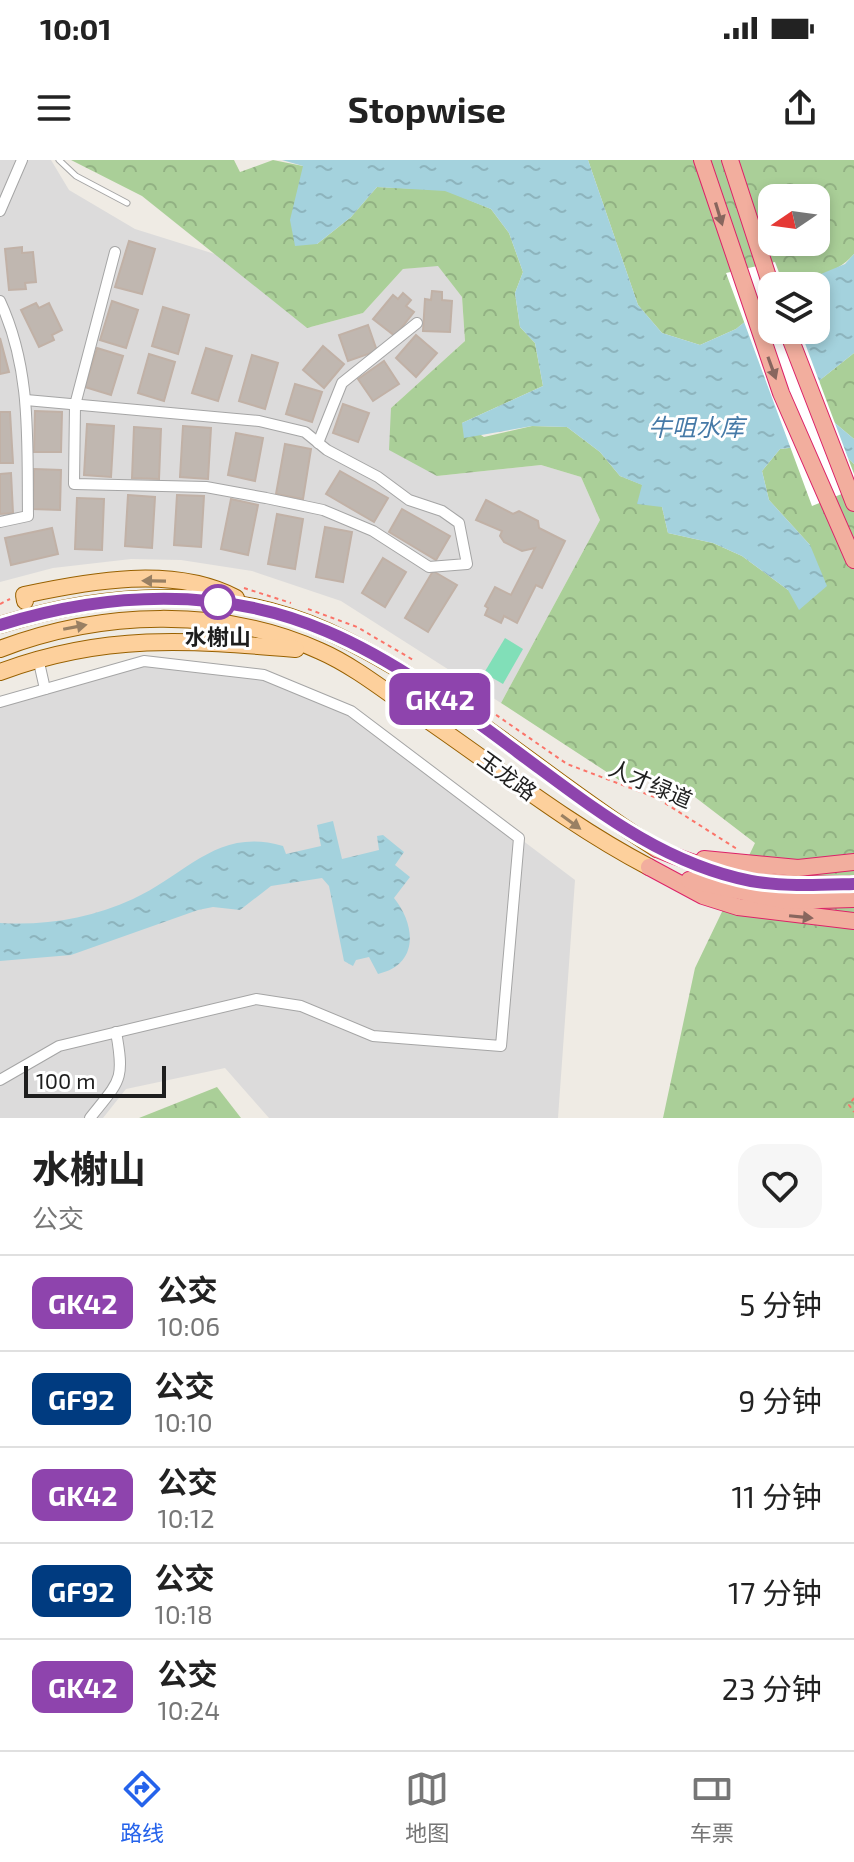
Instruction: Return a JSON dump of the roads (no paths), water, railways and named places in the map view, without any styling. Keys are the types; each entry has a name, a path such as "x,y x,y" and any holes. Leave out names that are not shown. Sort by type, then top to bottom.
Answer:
{"highway":[{"path":"702,160 736,268 781,393 826,502 854,560"},
{"path":"730,160 766,272"},
{"path":"792,344 852,497"},
{"path":"657,849 766,866 798,868 854,862"},
{"path":"657,849 750,880 783,885 854,884"},
{"path":"649,867 754,897 786,901 854,899"},
{"path":"649,867 703,896 738,907 774,914 854,921"}],"main road":[{"path":"25,601 24,595 75,585 182,582 231,596 255,609"},
{"name":"玉龙路","path":"0,625 64,609 124,599 192,598 255,609 326,631 404,674 602,815 657,849"},
{"name":"玉龙路","path":"0,649 49,632 86,625 158,619 250,630 322,651 472,749 588,835 649,867"},
{"path":"0,672 36,652 141,640 322,651"}],"street":[{"path":"0,211 22,160"},
{"path":"26,400 75,405 259,421 305,432 409,500 442,511 459,523 467,564 429,567 373,531 323,510 266,498 206,487 74,484 75,405 115,252"},
{"path":"0,301 19,348 26,400 28,516 0,522"},
{"path":"318,443 342,383 417,323"},
{"path":"36,652 45,689"},
{"path":"0,702 144,661 264,675 351,711 519,838 501,1046 373,1036 301,1006 256,999 59,1046 0,1080"},
{"path":"90,1118 119,1081 123,1067 116,1032"}],"lane":[{"path":"59,160 76,176 127,203"}],"water":[{"name":"牛咀水库","path":"282,160 588,160 638,305 662,333 700,345 736,329 758,311 758,344 830,344 830,272 826,272 845,264 854,254 854,353 820,380 811,403 854,439 854,464 846,456 829,448 801,447 780,449 762,471 769,500 810,545 827,586 799,610 788,590 742,556 713,543 668,533 662,507 637,504 642,485 620,476 600,452 567,427 532,426 464,438 462,423 543,386 535,343 520,327 515,293 523,272 509,233 491,209 445,191 377,187 351,217 317,244 295,246 290,220 303,166"},
{"path":"333,821 342,859 379,850 377,836 383,835 404,852 395,865 410,877 394,898 407,920 410,943 401,962 391,969 378,974 369,957 356,960 353,966 344,961 329,886 322,878 271,886 240,910 213,907 198,910 71,955 0,961 0,923 51,922 101,911 153,889 204,856 239,843 260,842 283,846 286,854 321,846 317,825"}],"place":[{"name":"水榭山","path":"218,602"}]}
